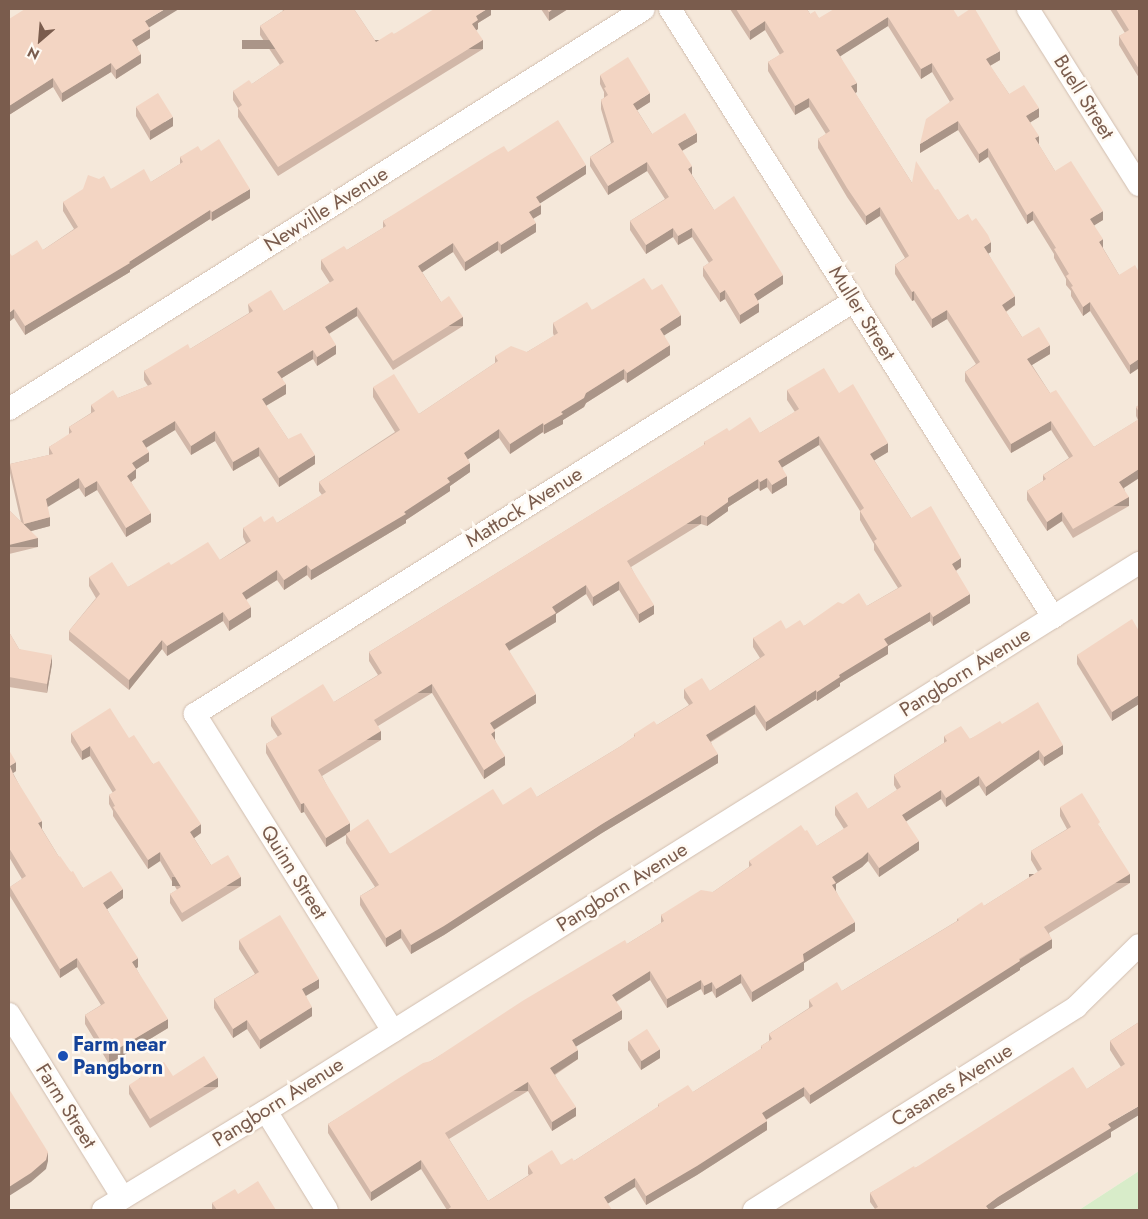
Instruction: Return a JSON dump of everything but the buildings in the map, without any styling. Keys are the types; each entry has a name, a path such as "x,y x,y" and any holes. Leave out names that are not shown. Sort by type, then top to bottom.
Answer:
{"street":[{"name":"Newville Avenue","path":"9,409 644,9"},
{"name":"Muller Street","path":"670,9 1053,617"},
{"name":"Buell Street","path":"1028,9 1139,185"},
{"name":"Mattock Avenue","path":"195,714 854,301"},
{"name":"Pangborn Avenue","path":"103,1210 266,1111 1139,563"},
{"name":"Quinn Street","path":"195,714 393,1030"},
{"name":"Casanes Avenue","path":"754,1210 1076,1007 1139,945"},
{"name":"Farm Street","path":"9,1014 122,1198"},
{"path":"266,1111 327,1210"}],"shaded area":[{"path":"9,9 1139,9 1139,1171 1079,1210 9,1210"}],"green space":[{"path":"1139,1171 1139,1210 1079,1210"}],"place":[{"name":"Farm near Pangborn","path":"63,1056"}]}
